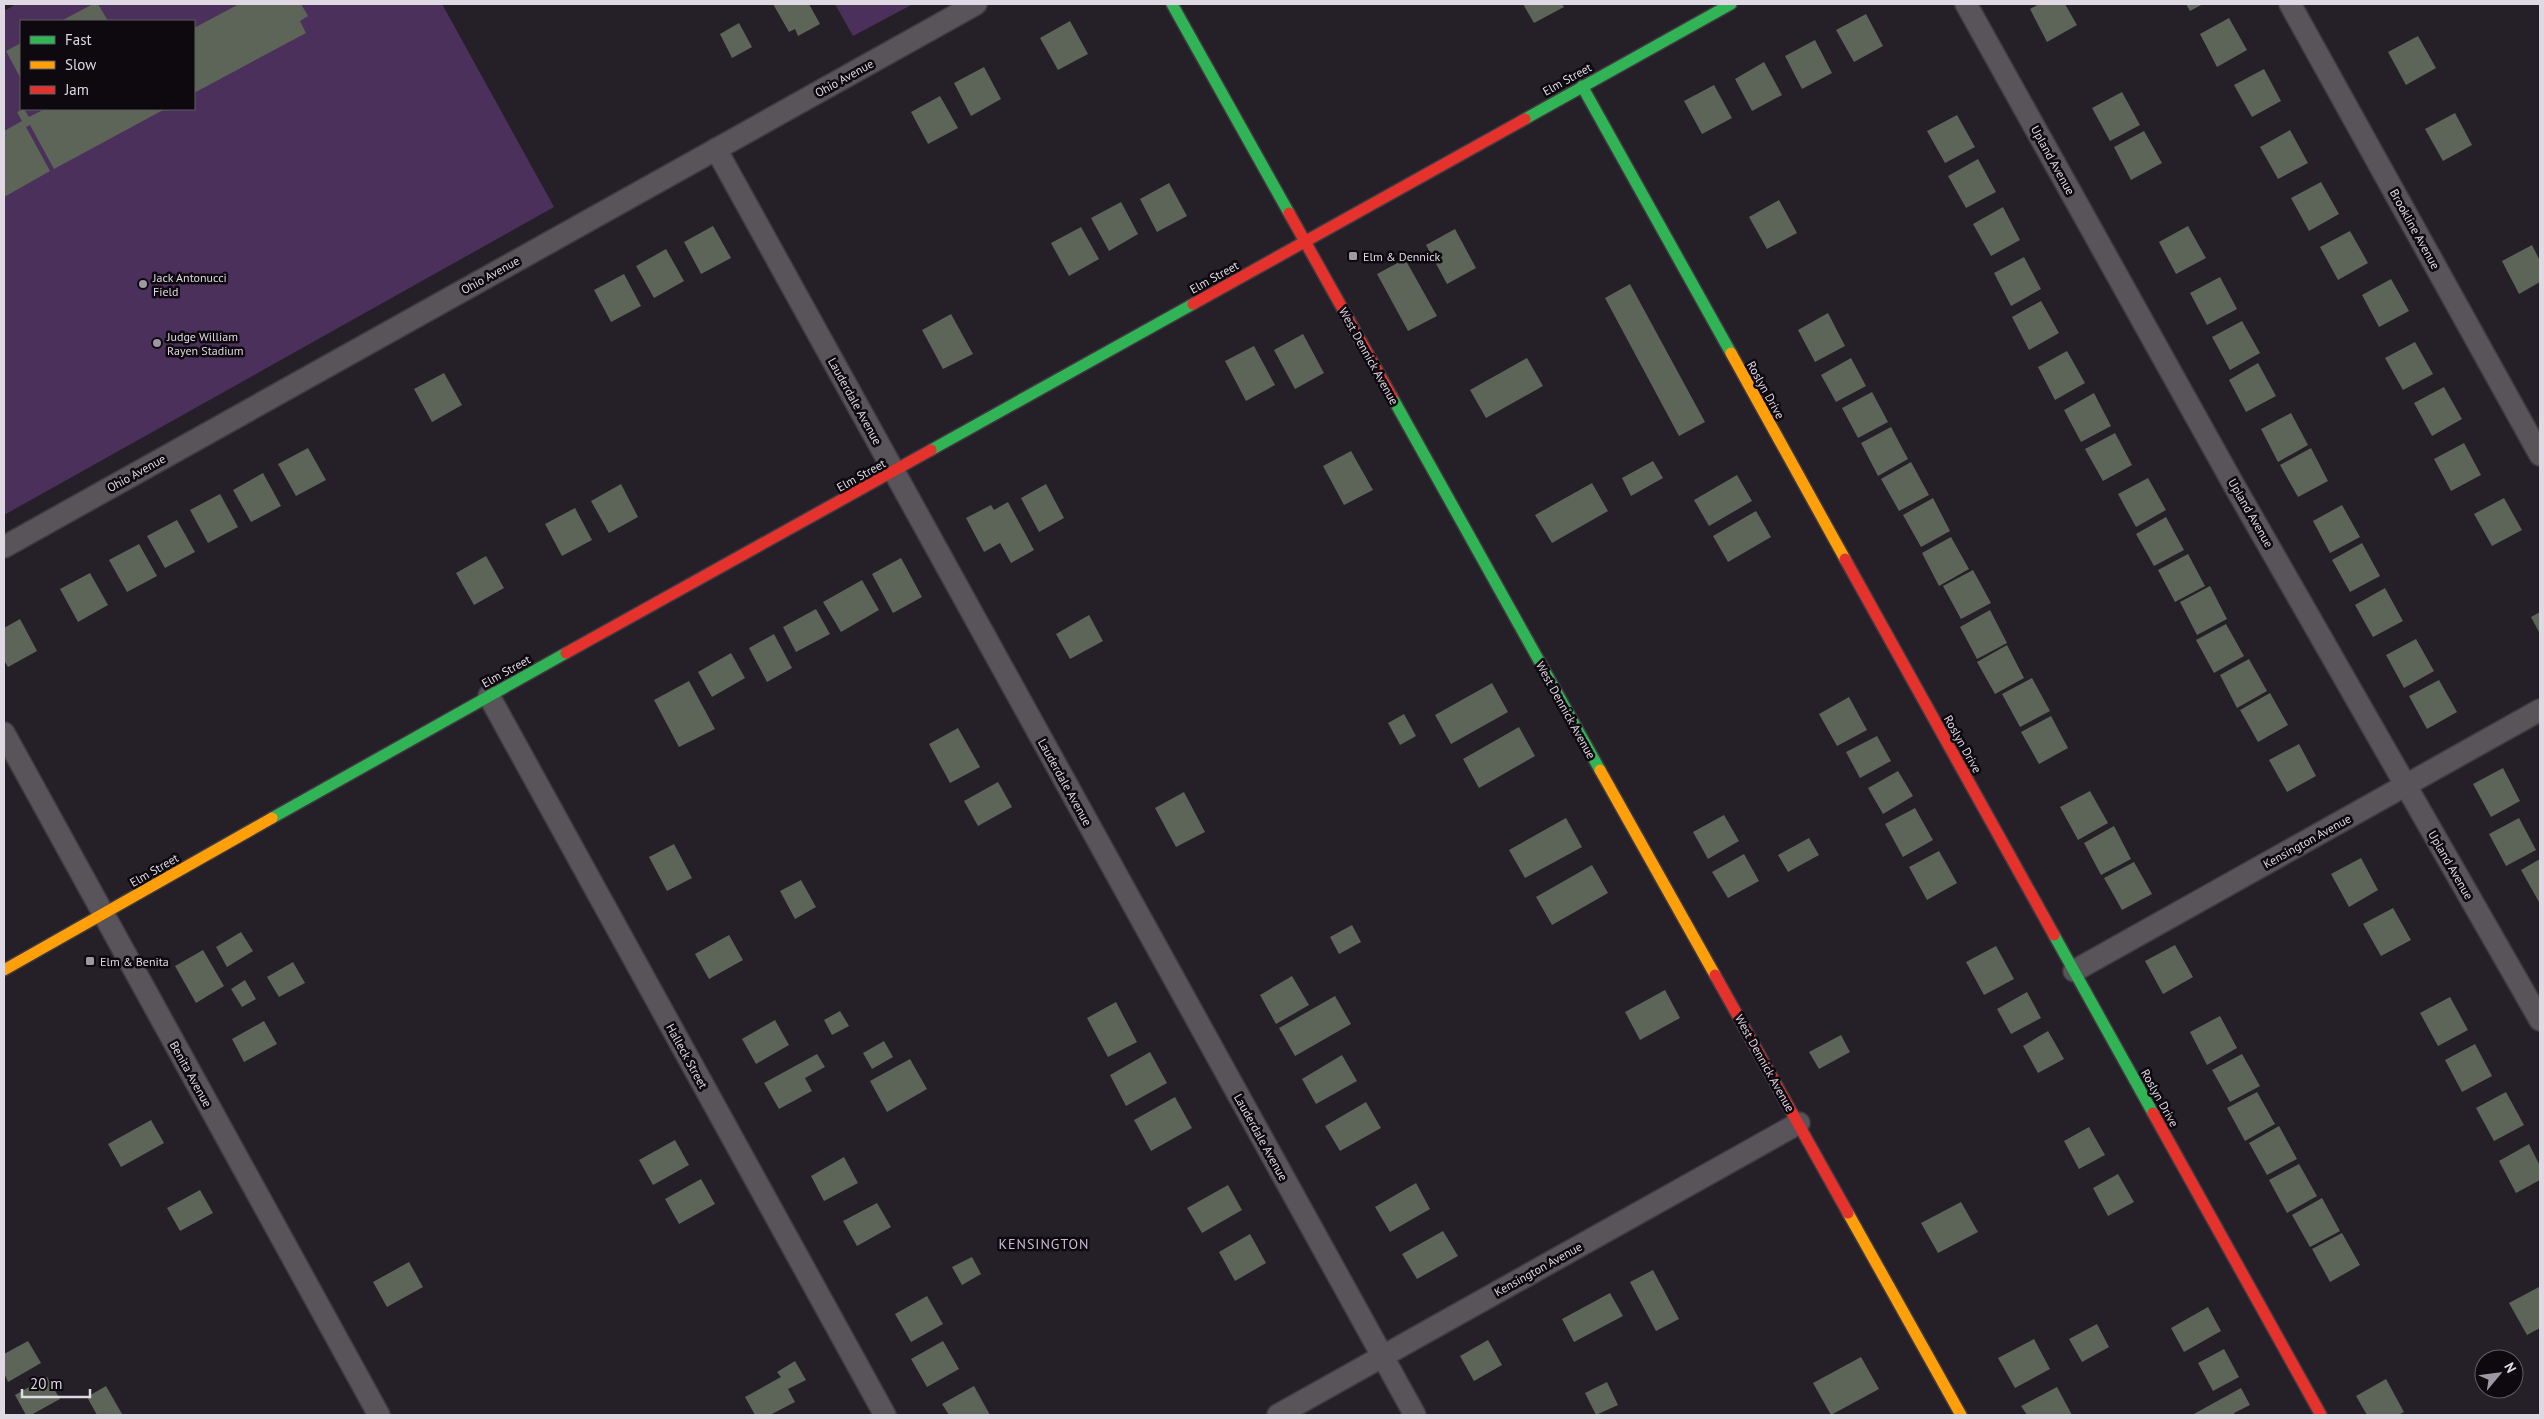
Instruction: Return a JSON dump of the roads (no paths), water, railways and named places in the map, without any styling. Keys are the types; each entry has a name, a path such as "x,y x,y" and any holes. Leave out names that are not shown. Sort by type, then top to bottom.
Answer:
{"street":[{"name":"West Dennick Avenue","path":"1172,4 1961,1415"},
{"name":"Elm Street","path":"4,970 489,696 1731,4"},
{"name":"Upland Avenue","path":"1966,4 2235,487 2540,1020"},
{"name":"Brookline Avenue","path":"2290,4 2540,455"},
{"name":"Ohio Avenue","path":"4,547 716,149 964,7"},
{"name":"Roslyn Drive","path":"1582,86 2321,1415"},
{"name":"Lauderdale Avenue","path":"716,149 1415,1415"},
{"name":"Halleck Street","path":"489,696 885,1415"},
{"name":"Kensington Avenue","path":"2074,971 2540,710"},
{"name":"Benita Avenue","path":"4,733 379,1415"},
{"name":"Kensington Avenue","path":"1278,1415 1799,1123"}],"place":[{"name":"Elm & Dennick","path":"1353,256"},
{"name":"Jack Antonucci Field","path":"143,284"},
{"name":"Judge William Rayen Stadium","path":"157,343"},
{"name":"Elm & Benita","path":"90,961"}],"district":[{"name":"KENSINGTON","path":"1044,1244"}]}
